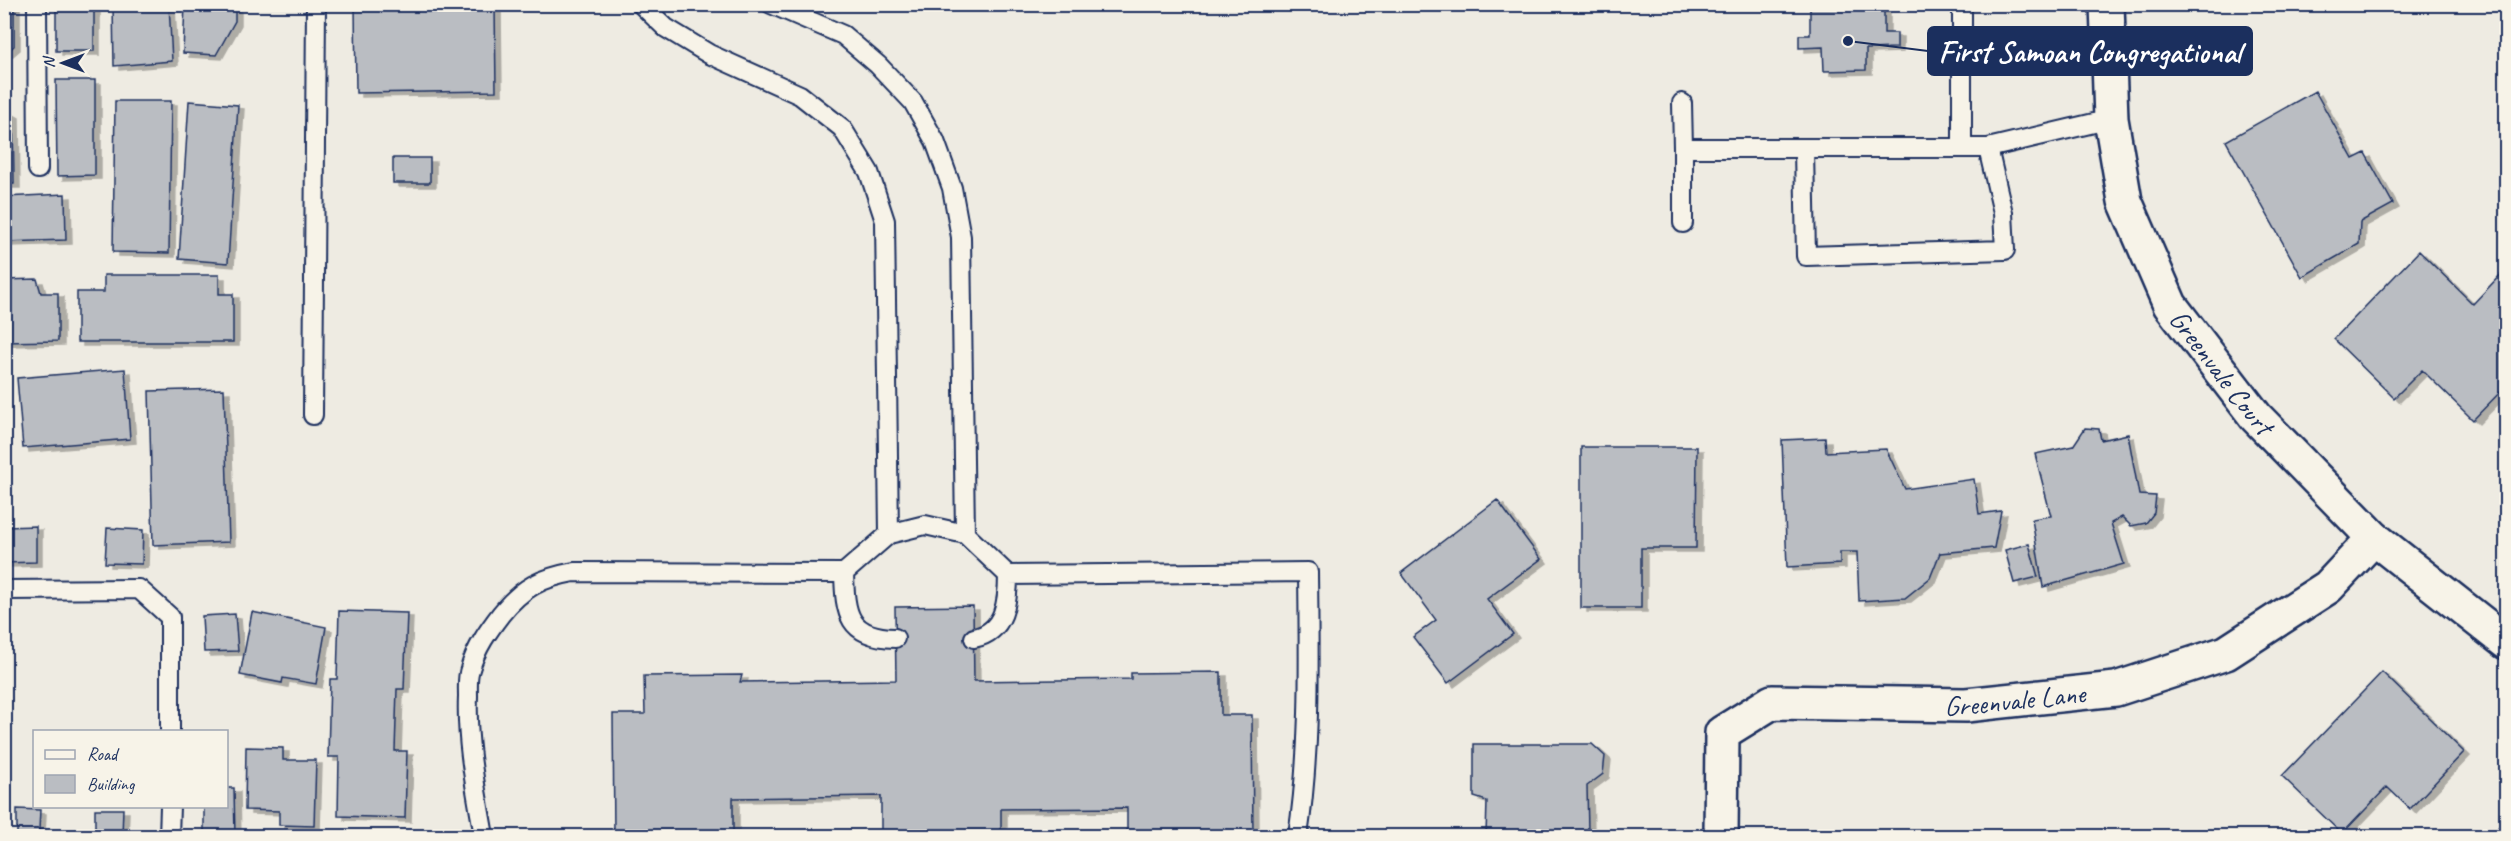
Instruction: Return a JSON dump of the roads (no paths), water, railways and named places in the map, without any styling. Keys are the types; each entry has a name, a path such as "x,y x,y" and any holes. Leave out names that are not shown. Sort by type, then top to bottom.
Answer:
{"street":[{"name":"Greenvale Court","path":"2107,4 2111,119 2125,201 2170,305 2256,417 2374,538 2506,642"},
{"name":"Greenvale Lane","path":"1720,837 1722,733 1772,702 1966,705 2115,689 2226,653 2328,587 2374,538"}],"lane":[{"path":"37,4 38,169"},
{"path":"313,416 316,4"},
{"path":"641,4 666,28 709,54 800,95 842,128 869,172 885,221 889,534"},
{"path":"771,4 843,34 878,65 914,102 935,141 942,160 952,188 961,237 965,534"},
{"path":"1962,4 1962,148"},
{"path":"1682,103 1683,223"},
{"path":"1683,148 1988,148 2111,119"},
{"path":"1804,149 1806,256 2005,250 2003,213 1988,148"},
{"path":"484,837 471,759 467,712 469,670 484,634 530,585 552,576 574,572 844,573 889,534 925,525 965,534 1008,575 1308,572 1310,725 1306,782 1298,837"},
{"path":"844,573 844,601 849,619 866,634 895,638"},
{"path":"974,638 985,636 1002,616 1008,602 1008,575"},
{"path":"4,590 139,589 170,617 170,730"},
{"path":"170,808 170,837"}],"place":[{"name":"First Samoan Congregational","path":"1848,41"}]}
